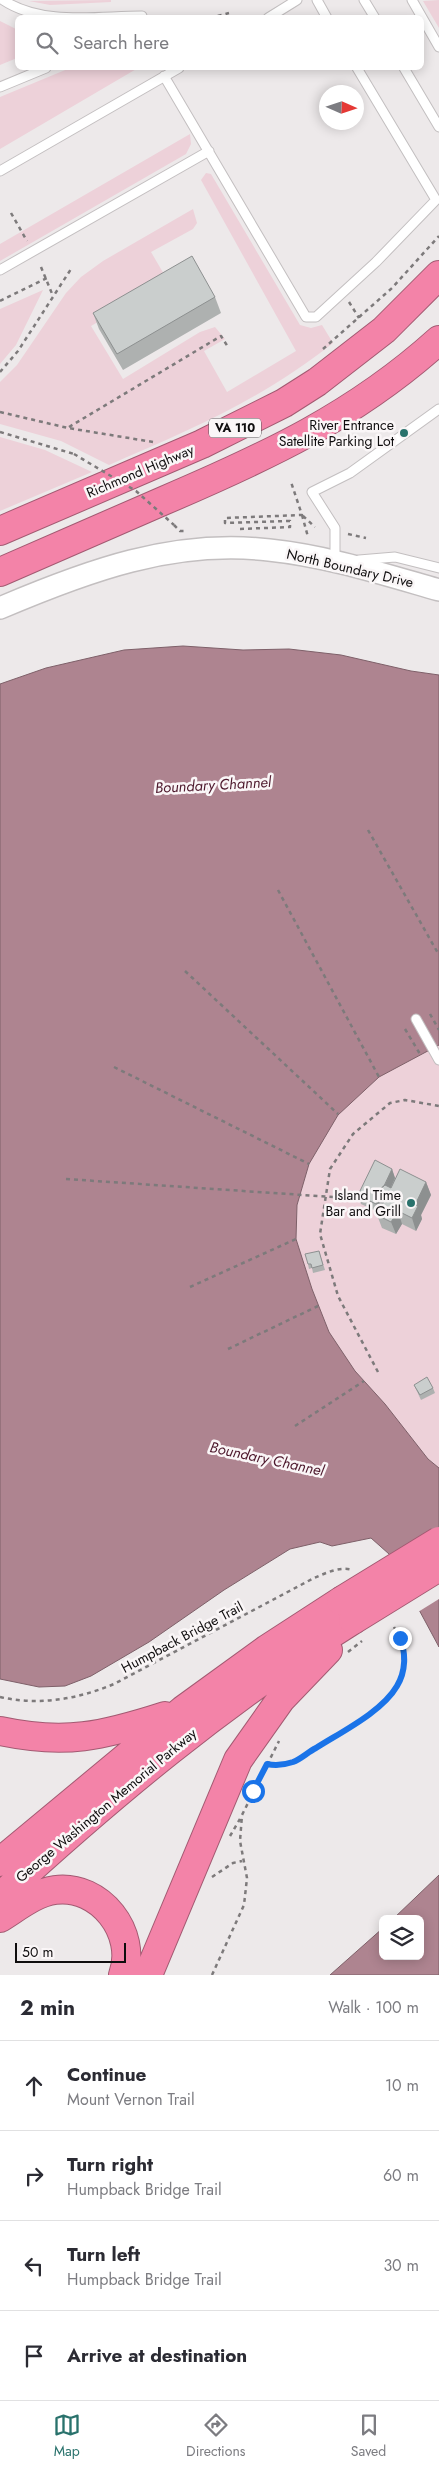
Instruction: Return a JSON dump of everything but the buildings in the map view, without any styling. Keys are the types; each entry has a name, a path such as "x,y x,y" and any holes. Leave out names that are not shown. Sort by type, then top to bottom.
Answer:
{"highway":[{"name":"Richmond Highway","path":"0,531 192,448 284,403 317,382 377,335 439,274"},
{"name":"VA 110","path":"0,572 242,467 294,442 395,378 439,340"},
{"name":"George Washington Memorial Parkway","path":"0,1862 183,1710 268,1649 352,1621 439,1540"},
{"name":"George Washington Memorial Parkway","path":"0,1896 92,1814 176,1744 254,1686 352,1621 439,1567"},
{"path":"148,1975 238,1760 281,1699 313,1664 342,1638 352,1621"},
{"path":"0,1731 53,1739 85,1737 135,1726 183,1710"},
{"path":"0,1918 35,1896 46,1892 65,1890 87,1895 106,1907 119,1925 126,1948 122,1975"}],"street":[{"name":"North Boundary Drive","path":"0,608 92,571 153,554 195,549 234,548 288,552 335,562 439,590"}],"lane":[{"path":"3,0 16,9 36,15"},
{"path":"273,15 297,0"},
{"path":"317,0 326,15"},
{"path":"364,0 373,15"},
{"path":"412,0 421,15"},
{"path":"424,21 439,47"},
{"path":"0,87 41,70"},
{"path":"0,171 175,70"},
{"path":"164,76 306,317 316,317 344,293 436,200 358,70"},
{"path":"405,70 439,127"},
{"path":"0,270 209,151"},
{"path":"439,409 350,473 312,492 335,528 335,562 395,557 439,568"},
{"path":"416,1019 439,1060"}],"path":[{"path":"222,15 230,13"},
{"path":"11,213 24,235"},
{"path":"317,354 392,288 439,236"},
{"path":"41,267 53,297"},
{"path":"0,372 18,352 71,269"},
{"path":"0,301 47,278"},
{"path":"344,293 359,318"},
{"path":"68,428 221,336 228,347"},
{"path":"0,412 68,428 158,442"},
{"path":"0,432 74,454 136,491 174,525"},
{"path":"291,482 310,544"},
{"path":"290,526 290,521 225,523 225,518 302,514 315,527"},
{"path":"348,534 366,538"},
{"path":"368,830 439,955"},
{"path":"278,890 379,1077"},
{"path":"185,971 338,1114"},
{"path":"430,1014 439,1030"},
{"path":"404,1029 420,1054"},
{"path":"114,1067 309,1164"},
{"path":"378,1372 338,1296 320,1234 324,1198 330,1169 353,1134 390,1103 405,1100 439,1106"},
{"path":"66,1179 324,1198 363,1199"},
{"path":"190,1287 296,1239"},
{"path":"228,1349 318,1306"},
{"path":"294,1426 364,1381"},
{"name":"Humpback Bridge Trail","path":"0,1697 50,1700 67,1699 88,1694 122,1680 314,1578 332,1570 348,1568 360,1572"},
{"path":"343,1656 352,1621"},
{"path":"267,1764 277,1766 294,1762 355,1724 389,1698 398,1685 404,1671 402,1643 394,1626"},
{"path":"212,1975 244,1905 246,1878 240,1826 242,1815 280,1738"}],"shaded area":[{"path":"111,0 111,2 50,5 29,1"},
{"path":"439,0 439,28 423,1"},
{"path":"0,21 15,28 15,59 0,65"},
{"path":"65,70 135,70 0,149 0,97"},
{"path":"190,134 191,144 186,154 0,261 0,244"},
{"path":"206,173 211,174 300,325 311,328 322,325 333,343 279,381 225,412 109,465 61,441 0,424 0,382 17,365 66,293 81,277 103,261 193,209 197,223 193,229 151,252 168,281 91,326 123,379 200,332 215,327 225,339 204,351 227,392 296,351 201,180"},
{"path":"43,290 16,345 0,364 0,309"},
{"path":"0,437 45,450 92,472 0,511"},
{"path":"439,1045 439,1468 428,1459 385,1404 355,1371 329,1332 312,1289 296,1239 297,1205 309,1164 338,1114 379,1077"}],"water":[{"name":"Boundary Channel","path":"183,646 243,650 289,649 341,655 411,671 439,675 439,1045 379,1077 338,1115 309,1164 297,1205 296,1239 312,1289 329,1332 355,1371 385,1404 428,1459 439,1468 439,1647 389,1554 371,1538 332,1546 320,1542 290,1549 224,1590 149,1642 91,1676 65,1686 39,1687 0,1679 0,684 46,668 124,650"},
{"path":"439,1875 439,1975 330,1975 379,1932 379,1960 424,1960 424,1915 397,1915"}],"pier":[{"path":"439,1529 439,1599 418,1612 390,1560"}],"place":[{"name":"River Entrance Satellite Parking Lot","path":"404,433"},
{"name":"Island Time Bar and Grill","path":"411,1203"}],"route":[{"path":"253,1791 267,1764 277,1766 294,1762 355,1724 389,1698 398,1685 404,1671 404,1658 400,1638"}]}
